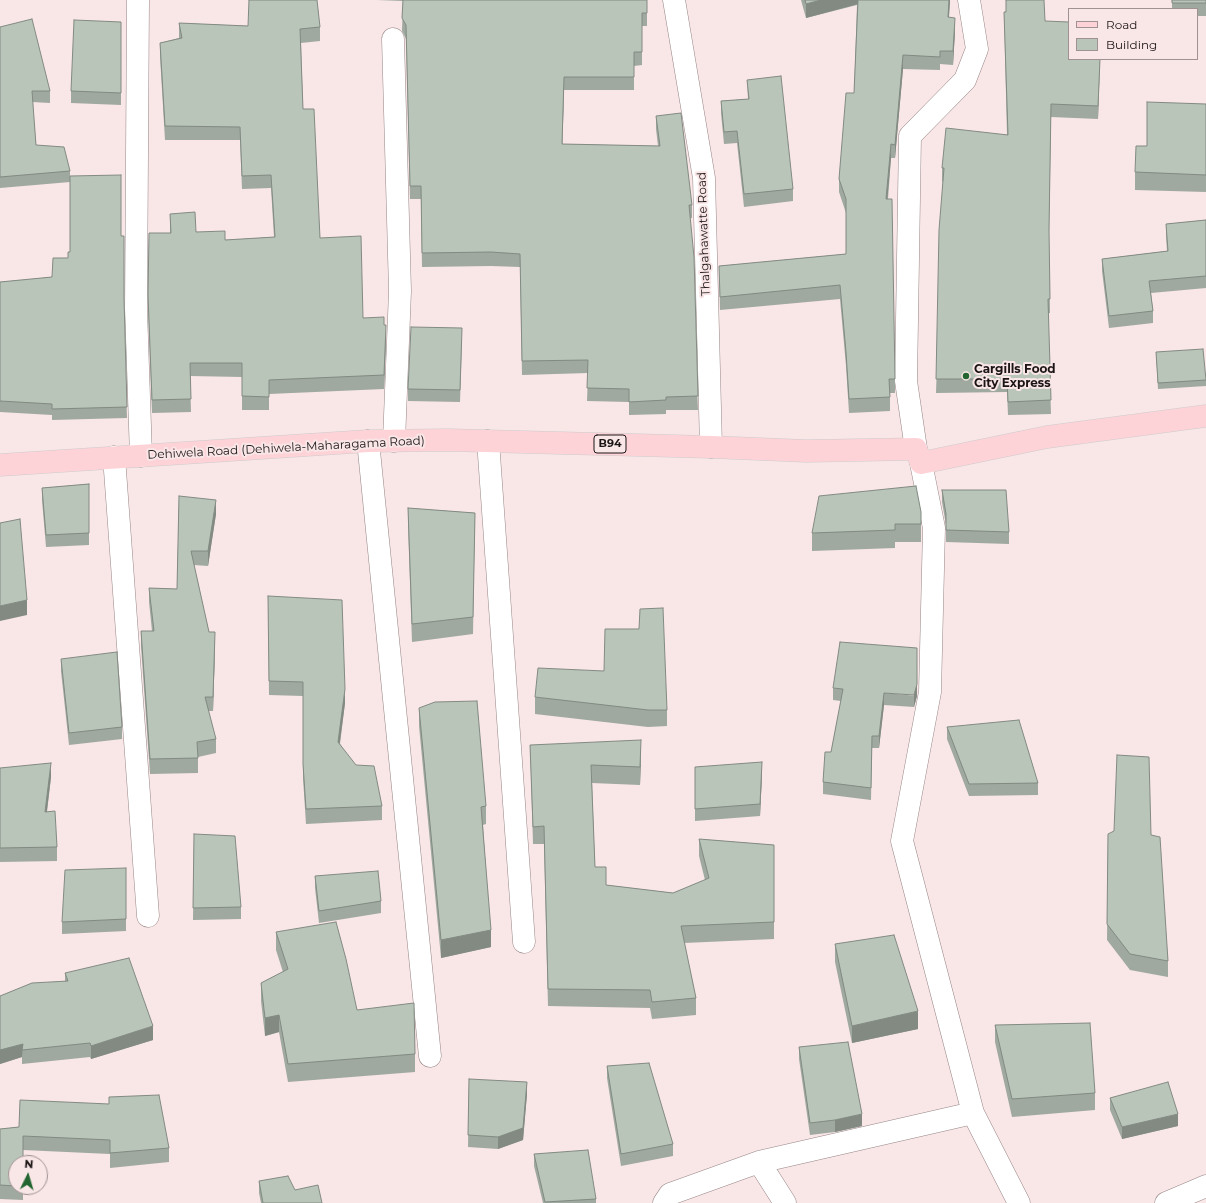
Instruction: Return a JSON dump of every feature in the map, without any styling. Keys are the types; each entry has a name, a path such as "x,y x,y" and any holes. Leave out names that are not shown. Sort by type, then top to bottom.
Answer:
{"main road":[{"name":"Dehiwela Road (Dehiwela-Maharagama Road)","path":"0,465 368,441 488,441 711,447 919,456 1206,416"}],"street":[{"path":"138,0 136,309 141,456"},
{"name":"Thalgahawatte Road","path":"674,0 704,178 711,447"},
{"path":"969,0 977,49 965,80 910,136 906,380 919,456 934,528 930,692 902,841 973,1113 1019,1203"},
{"path":"393,39 400,291 394,441"},
{"path":"368,441 430,1056"},
{"path":"488,441 524,942"},
{"path":"114,457 148,916"},
{"path":"664,1203 670,1194 759,1162 973,1113"},
{"path":"759,1162 785,1203"},
{"path":"1166,1203 1206,1186"}],"building":[{"path":"249,0 317,0 320,27 300,29 303,109 314,109 320,238 361,236 363,318 384,317 384,325 386,325 384,375 269,380 269,397 242,396 242,363 190,363 191,399 152,400 148,295 149,233 171,233 170,214 195,212 196,232 225,231 225,240 275,237 271,175 242,176 240,127 165,126 160,43 182,38 179,23 248,26"},
{"path":"403,0 647,0 647,13 642,13 642,52 634,52 634,77 564,77 562,144 660,146 656,116 681,113 692,205 689,205 694,257 698,396 666,397 666,400 629,402 629,389 587,388 588,360 522,361 520,254 491,252 422,253 421,186 410,186 406,25 402,18"},
{"path":"805,0 821,0 806,4"},
{"path":"858,0 949,0 948,17 955,18 953,51 940,51 940,57 903,55 895,145 891,144 886,199 892,199 895,379 889,379 890,397 849,399 840,285 720,297 719,266 846,254 846,199 839,179 846,93 854,93"},
{"path":"1006,0 1044,0 1045,21 1068,22 1068,60 1100,60 1098,106 1051,104 1049,229 1050,299 1048,299 1051,400 1008,402 1007,379 936,379 939,230 944,168 942,168 946,128 1008,135 1004,12 1006,12"},
{"path":"1172,0 1206,0 1206,3 1172,3"},
{"path":"32,19 50,91 32,91 36,145 64,147 70,171 0,177 0,27"},
{"path":"74,20 121,22 121,93 71,91"},
{"path":"781,76 793,189 744,194 737,131 724,132 721,101 749,99 747,80"},
{"path":"1147,102 1206,104 1206,175 1135,172 1136,146 1147,146"},
{"path":"121,175 121,236 124,236 127,407 52,409 52,404 0,401 0,282 52,277 53,258 68,258 68,252 70,252 70,176"},
{"path":"1206,220 1206,276 1149,281 1153,311 1109,316 1102,259 1168,251 1166,224"},
{"path":"411,327 462,328 460,390 408,389"},
{"path":"1203,349 1206,380 1158,383 1156,352"},
{"path":"89,484 89,533 46,535 42,488"},
{"path":"916,486 921,512 921,524 895,524 895,530 812,533 819,496"},
{"path":"942,490 1006,490 1009,532 946,530 946,514"},
{"path":"179,496 216,500 208,551 191,551 209,632 215,632 213,697 205,697 216,739 197,742 198,758 150,759 141,631 154,631 149,588 177,589"},
{"path":"408,508 475,513 473,617 412,624"},
{"path":"20,519 27,600 0,606 0,523"},
{"path":"268,596 342,600 345,689 338,742 356,765 374,766 382,806 306,809 303,764 303,682 269,681"},
{"path":"663,608 667,710 648,710 535,697 538,668 604,671 605,629 639,629 640,609"},
{"path":"840,642 917,648 917,684 914,695 884,693 879,736 872,736 871,788 823,782 825,752 831,752 843,689 833,688"},
{"path":"117,652 122,727 69,733 61,659"},
{"path":"477,701 486,806 481,807 491,930 441,940 419,708 435,702"},
{"path":"1019,720 1038,783 969,784 947,727"},
{"path":"641,740 640,767 591,765 595,867 606,867 606,885 673,893 709,878 699,839 774,845 774,922 681,926 696,998 652,1002 650,990 548,989 544,826 533,827 530,745"},
{"path":"1117,755 1149,757 1151,835 1160,837 1168,961 1130,954 1107,924 1108,834 1114,831"},
{"path":"762,762 760,804 695,809 695,767"},
{"path":"51,763 45,812 55,811 57,847 0,848 0,768"},
{"path":"194,834 235,836 241,907 193,908"},
{"path":"126,868 126,919 62,922 65,870"},
{"path":"378,871 381,901 319,911 315,876"},
{"path":"336,922 357,1010 414,1003 415,1054 288,1064 279,1015 265,1018 261,983 288,969 276,932"},
{"path":"894,935 918,1011 852,1026 835,944"},
{"path":"129,958 153,1026 91,1046 90,1043 22,1050 23,1044 0,1050 0,996 32,983 68,981 65,973"},
{"path":"1090,1023 1095,1093 1012,1099 995,1025"},
{"path":"848,1042 862,1114 835,1120 810,1123 799,1047"},
{"path":"649,1063 673,1144 621,1154 607,1066"},
{"path":"469,1079 527,1082 523,1128 498,1137 468,1135"},
{"path":"1168,1082 1178,1114 1122,1127 1110,1098"},
{"path":"159,1095 169,1148 110,1153 110,1140 23,1136 23,1155 8,1155 8,1186 0,1185 0,1129 19,1127 20,1100 109,1104 109,1097"},
{"path":"588,1150 596,1199 545,1202 534,1154"},
{"path":"288,1176 295,1190 318,1185 322,1203 263,1203 259,1181"}],"place":[{"name":"Cargills Food City Express","path":"966,376"}]}
